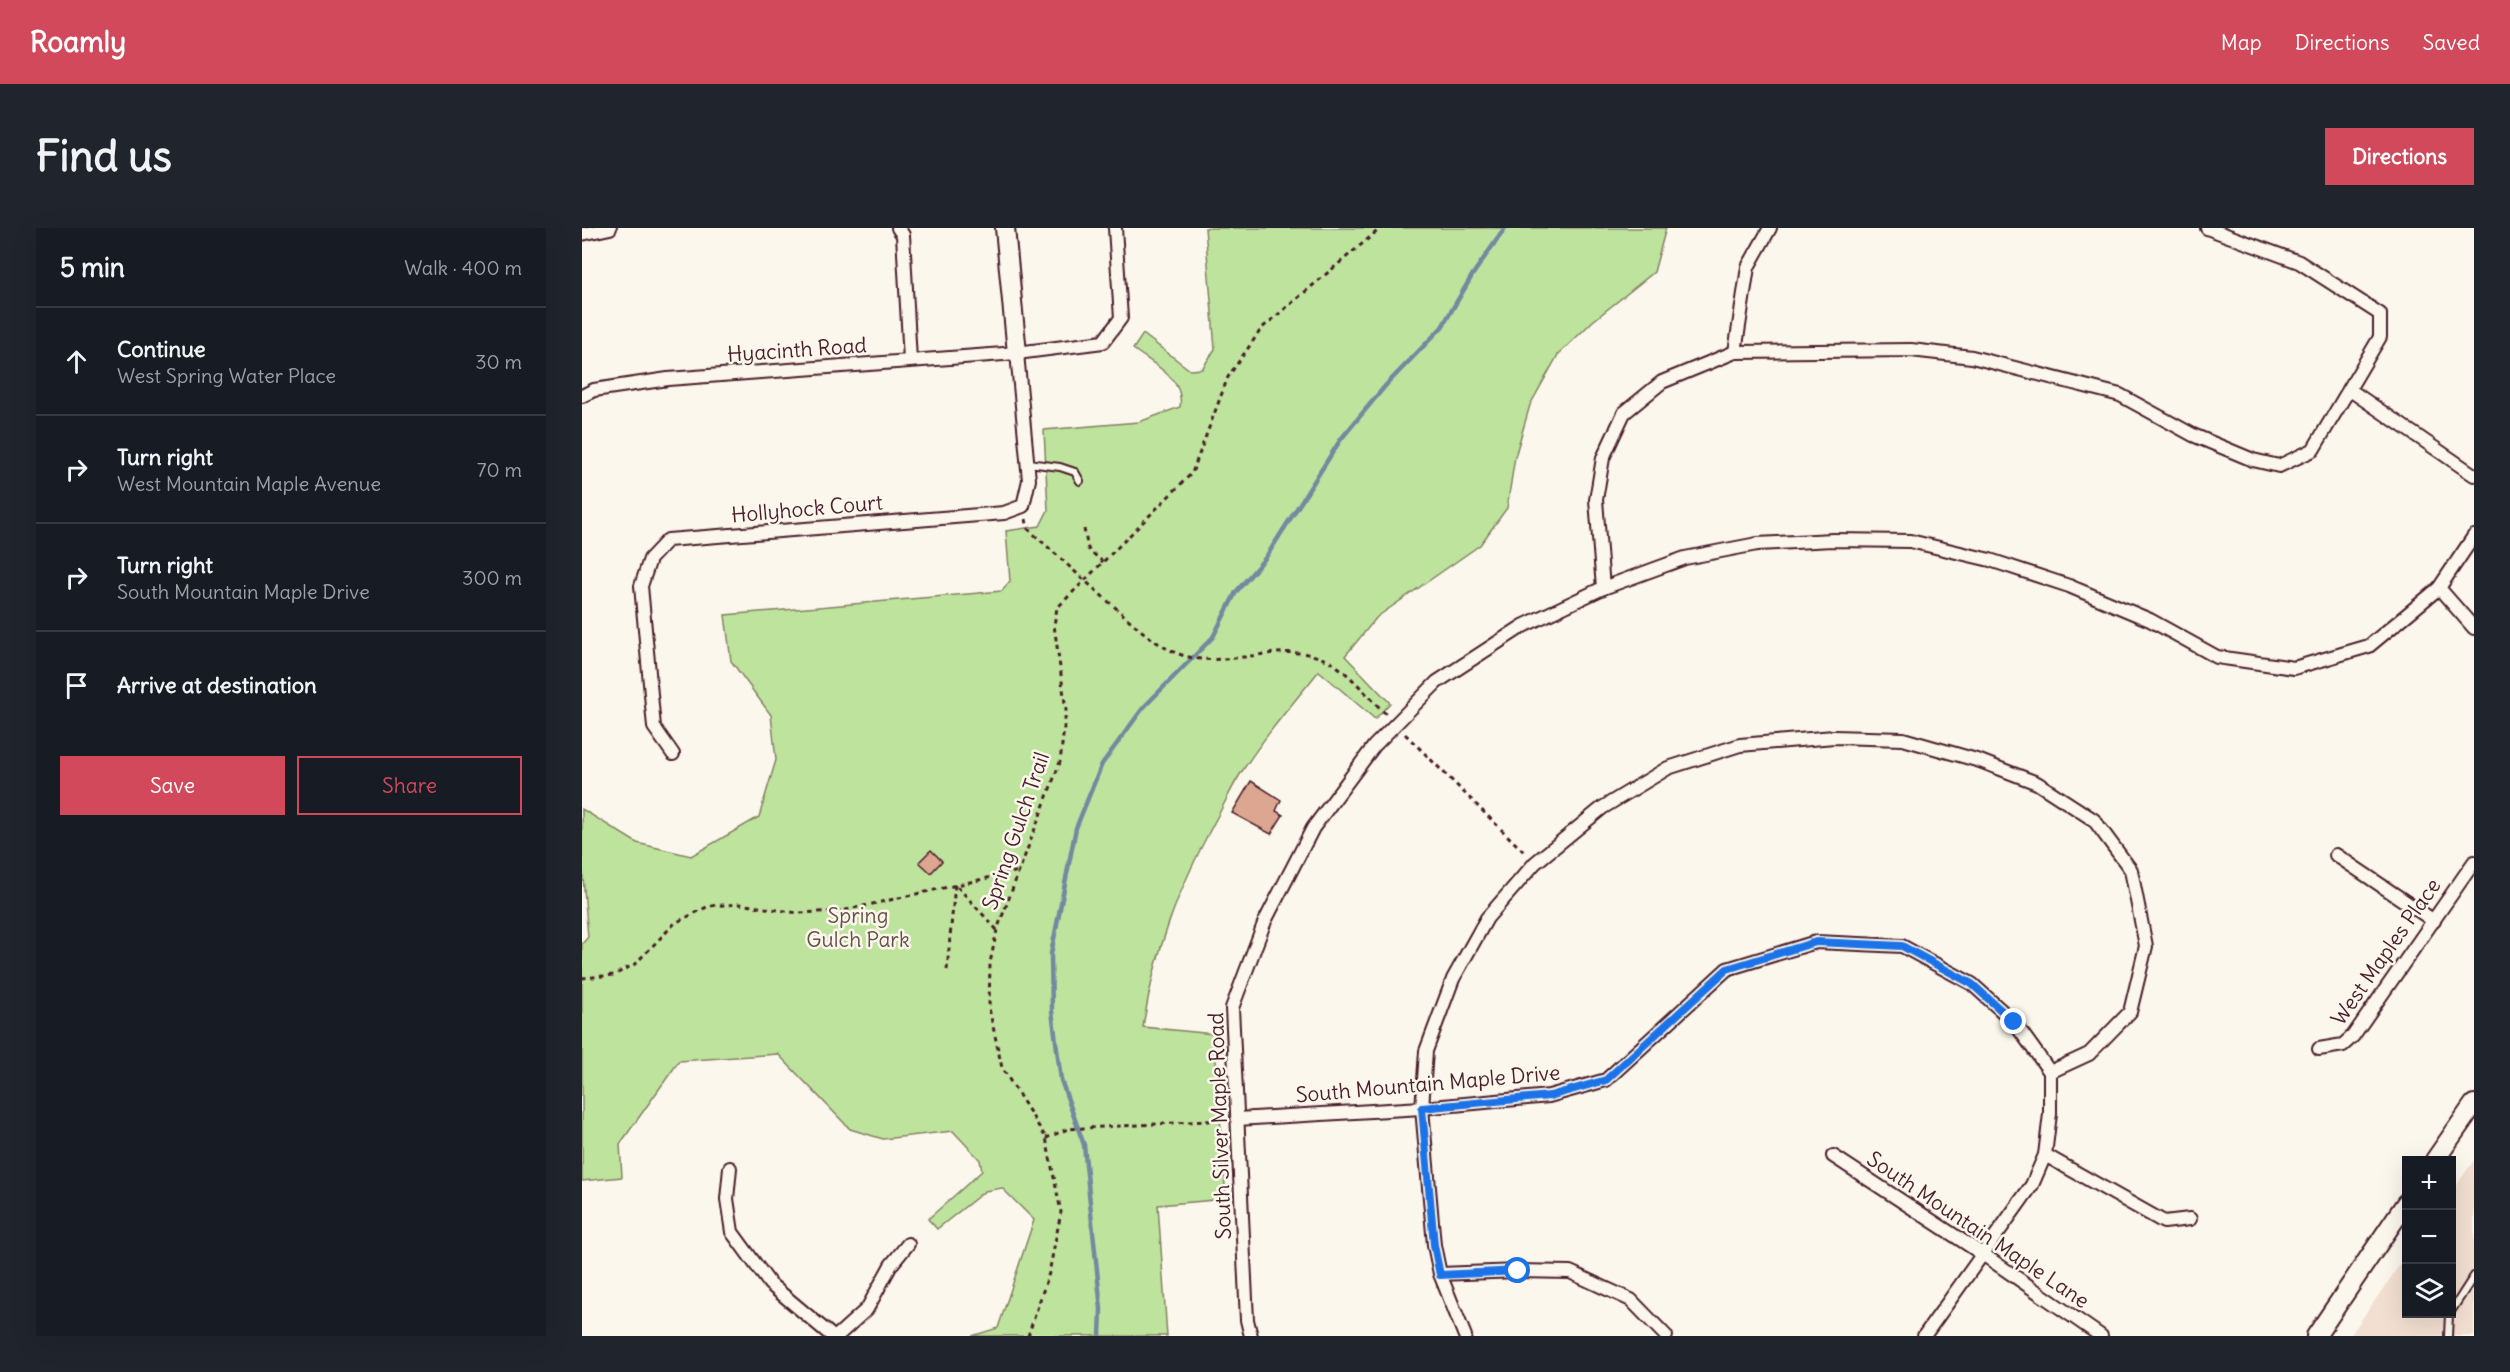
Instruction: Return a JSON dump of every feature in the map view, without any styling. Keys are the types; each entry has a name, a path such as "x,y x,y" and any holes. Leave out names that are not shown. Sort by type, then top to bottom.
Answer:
{"main road":[{"path":"1005,228 1017,353"},
{"path":"2438,1156 2474,1104"},
{"path":"2316,1336 2402,1209"}],"street":[{"path":"582,234 610,228"},
{"path":"898,228 903,235 910,360"},
{"name":"Hyacinth Road","path":"582,396 594,390 668,379 1017,353 1103,342 1121,318 1114,228"},
{"path":"1735,352 1748,267 1770,228"},
{"path":"1604,588 1596,500 1603,458 1624,413 1662,382 1735,352 1911,350 1972,357 2120,395 2193,435 2253,460 2279,466 2313,450 2380,337 2380,314 2299,262 2207,228"},
{"path":"1017,353 1029,480 1023,506"},
{"path":"2350,390 2474,475"},
{"name":"Hollyhock Court","path":"674,754 654,727 641,585 650,559 668,540 1004,513 1023,506"},
{"name":"South Silver Maple Road","path":"1251,1336 1247,1320 1232,1008 1265,921 1312,828 1374,746 1437,682 1523,626 1604,588 1685,558 1758,544 1833,540 1910,541 1990,560 2069,586 2150,620 2217,657 2294,668 2369,646 2439,588 2474,536"},
{"path":"2439,588 2474,628"},
{"path":"1465,1336 1440,1275 1434,1245 1422,1108 1426,1051 1453,979 1487,918 1534,863 1602,808 1668,768 1740,745 1834,737 1904,740 1980,760 2037,783 2094,820 2131,870 2146,946 2130,1012 2089,1054 2050,1072 2050,1114 2045,1155 2032,1185 1924,1336"},
{"path":"2336,855 2433,921"},
{"name":"West Maples Place","path":"2319,1049 2343,1045 2353,1036 2474,862"},
{"name":"South Mountain Maple Drive","path":"1237,1119 1422,1108 1550,1096 1606,1080 1727,969 1816,942 1902,946 1972,984 2014,1022 2050,1072"},
{"path":"2045,1155 2164,1222 2190,1219"},
{"name":"South Mountain Maple Lane","path":"1833,1156 1984,1255 2101,1336"},
{"path":"730,1168 727,1199 732,1232 770,1284 834,1336 867,1309 891,1265 908,1244"},
{"path":"1440,1275 1518,1271 1570,1272 1631,1300 1666,1336"}],"lane":[{"path":"1028,463 1060,467 1075,472 1080,481"},
{"path":"2456,1303 2474,1276"},
{"path":"2448,1336 2450,1318"}],"path":[{"name":"Spring Gulch Trail","path":"1028,1336 1049,1273 1061,1212 1046,1137 1002,1068 989,1008 990,963 997,930 1060,762 1066,710 1054,626 1057,608 1192,473 1228,377 1262,328 1381,228"},
{"path":"1023,506 1028,529 1150,638 1182,655 1203,662"},
{"path":"1084,529 1088,549 1103,562"},
{"path":"582,978 614,975 635,963 675,923 709,906 739,904 798,913 841,911 955,884 1019,872"},
{"path":"955,884 997,930"},
{"path":"947,970 955,884"},
{"path":"1046,1137 1068,1129 1237,1119"}],"shaded area":[{"path":"2474,1160 2474,1336 2350,1336 2402,1262 2402,1318 2456,1318 2456,1186"}],"green space":[{"name":"Spring Gulch Park","path":"1205,228 1666,228 1654,272 1593,321 1558,355 1530,405 1515,457 1507,508 1480,545 1377,617 1345,656 1390,703 1375,719 1319,671 1241,773 1190,871 1161,946 1143,1027 1214,1034 1226,1199 1158,1205 1167,1336 972,1336 998,1328 1034,1220 1002,1188 985,1191 937,1229 928,1219 982,1171 980,1160 953,1131 883,1139 850,1129 778,1054 679,1061 620,1144 622,1177 582,1181 582,944 588,937 582,865 582,809 637,843 691,856 759,817 776,760 771,715 731,661 725,615 1002,591 1010,581 1006,531 1040,526 1048,510 1044,430 1139,422 1180,407 1178,388 1173,380 1158,366 1133,349 1143,334 1190,370 1202,369 1215,349"}],"building":[{"path":"1251,781 1281,800 1276,811 1283,815 1271,834 1232,813"},
{"path":"931,850 942,861 931,873 919,862"}],"waterway":[{"path":"1100,1336 1101,1309 1084,1145 1061,1080 1052,1011 1051,954 1076,828 1102,764 1143,708 1213,637 1236,592 1266,557 1341,439 1386,385 1442,327 1473,274 1505,228"}],"route":[{"path":"1518,1271 1440,1275 1434,1245 1422,1108 1550,1096 1606,1080 1727,969 1816,942 1902,946 1972,984 2014,1022"}]}
